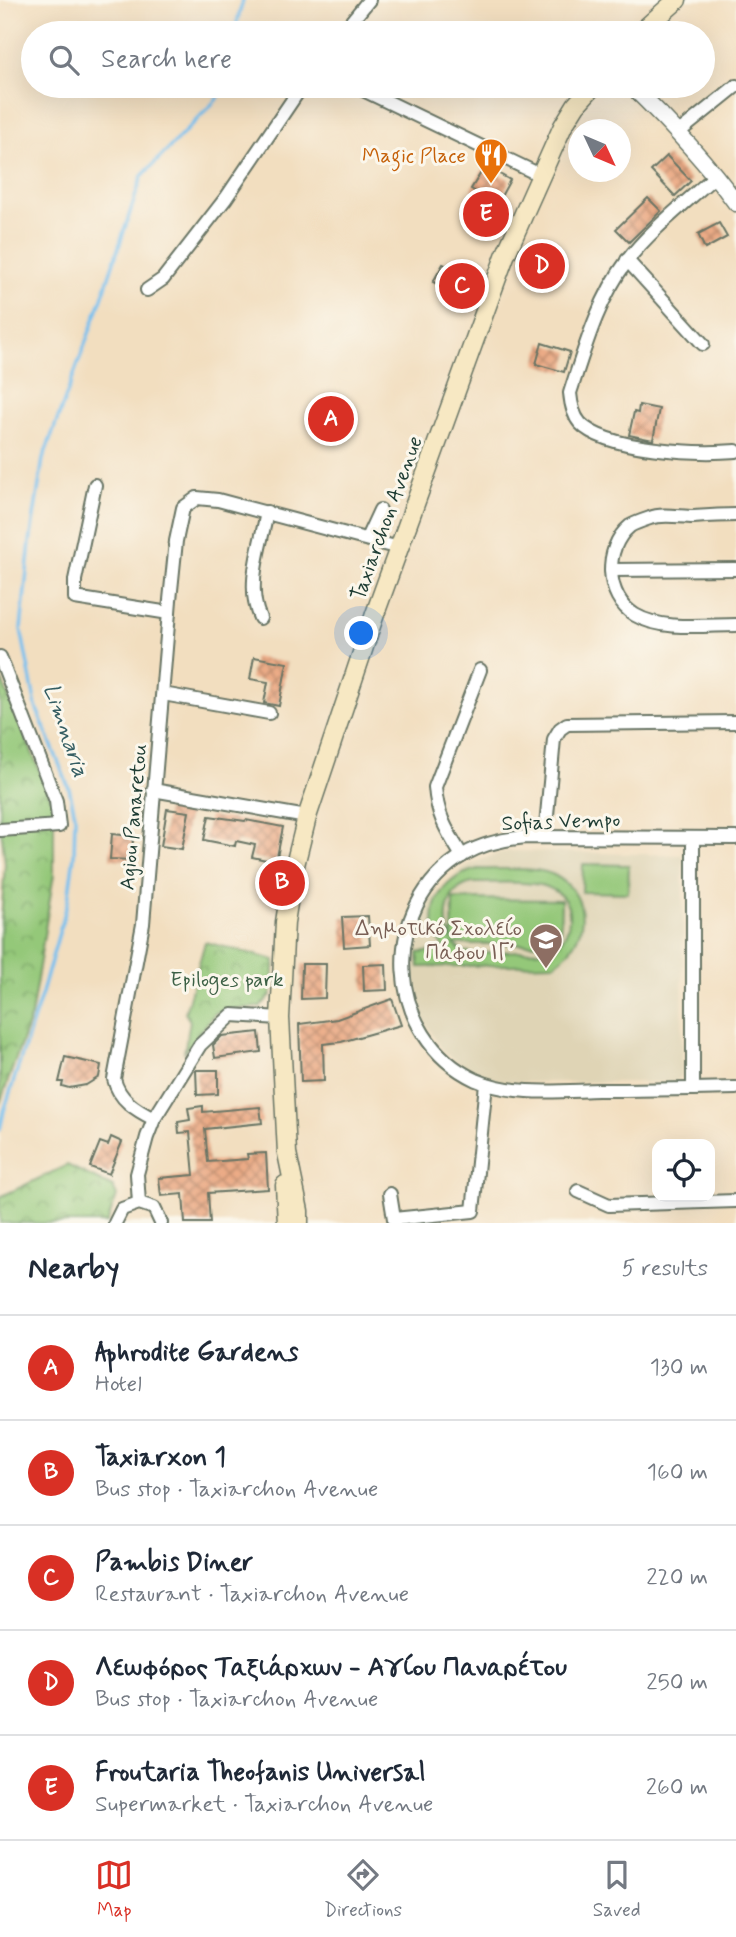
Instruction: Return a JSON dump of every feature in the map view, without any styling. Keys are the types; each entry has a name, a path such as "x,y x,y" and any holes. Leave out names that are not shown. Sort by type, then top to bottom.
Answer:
{"main road":[{"path":"653,21 676,0"},
{"name":"Taxiarchon Avenue","path":"299,1223 287,1153 280,1018 285,922 293,873 307,817 399,548 505,256 563,126 582,98"},
{"name":"Taxiarchon Avenue","path":"287,1153 284,1177 287,1223"}],"street":[{"path":"352,21 369,0"},
{"path":"679,132 736,86"},
{"path":"147,289 163,279 218,209 294,98"},
{"path":"380,98 540,175"},
{"path":"644,98 679,132 716,175 736,204"},
{"path":"716,175 627,260 611,284 597,312 570,393 571,407 578,421 598,435 657,449 709,454 736,451"},
{"path":"627,260 703,344"},
{"path":"95,485 75,580 75,598 169,613"},
{"name":"Agiou Panaretou","path":"154,1119 122,1097 114,1079 143,924 176,541 183,508 190,500 218,500 267,512"},
{"path":"367,538 380,510"},
{"path":"260,618 254,606 253,591 267,512 399,548"},
{"path":"736,515 653,516 630,526 611,558 612,585 622,602 634,614 654,622 736,625"},
{"path":"611,570 736,569"},
{"path":"0,657 56,801 59,826 0,830"},
{"path":"462,856 442,822 436,805 435,787 480,670"},
{"path":"163,694 269,713"},
{"path":"545,837 554,739 563,726 736,722"},
{"path":"153,790 307,817"},
{"name":"Sofias Vempo","path":"736,838 506,839 462,856 435,878 410,920 403,954 403,984 416,1020 432,1045 459,1070 486,1084 533,1091 736,1088"},
{"path":"692,1089 693,839"},
{"path":"139,1203 137,1174 147,1137 154,1119 200,1045 232,1016 280,1018"},
{"path":"390,1194 394,1219 473,1211 486,1084"},
{"path":"578,1191 609,1205 736,1201"},
{"path":"115,1223 122,1209 139,1203 154,1208 161,1223"}],"shaded area":[{"name":"Δημοτικό Σχολείο Πάφου ΙΓ΄","path":"511,851 683,855 682,1075 676,1082 490,1080 446,1054 437,1042 415,1005 409,979 416,923 427,903 464,866"}],"green space":[{"path":"0,676 54,805 54,874 31,1016 0,1103 0,937 5,863 0,821"},
{"path":"583,864 629,865 628,893 582,892"},
{"path":"478,869 517,869 538,870 554,875 567,884 581,907 582,919 574,944 554,964 419,967 418,953 445,950 434,924 437,900 452,881","holes":["473,883 529,883 555,891 564,900 569,912 564,936 560,942 561,900 453,899 452,941 447,923 448,906 456,891","454,944 559,944 550,950 472,953 461,951"]},
{"name":"Epiloges park","path":"205,942 275,960 271,995 260,1007 215,1013 184,1053 190,1021 185,1013"},
{"path":"67,1165 113,1187 117,1196 107,1223 0,1223 0,1197"}],"building":[{"path":"667,156 691,181 675,196 651,171"},
{"path":"485,166 510,180 494,209 501,212 494,226 471,216 481,195 471,189"},
{"path":"648,198 661,211 629,242 616,229"},
{"path":"719,223 727,237 705,249 698,234"},
{"path":"443,264 483,283 473,305 447,294 449,289 433,282"},
{"path":"542,343 570,352 564,372 536,364"},
{"path":"639,405 659,409 653,440 629,435 634,412 638,413"},
{"path":"254,657 287,663 279,706 264,703 268,682 250,679"},
{"path":"167,809 189,812 182,849 161,846"},
{"path":"209,816 283,827 276,862 252,857 255,845 236,841 235,846 204,840"},
{"path":"112,834 133,836 132,860 110,859"},
{"path":"368,916 370,945 344,947 342,917"},
{"path":"302,964 326,964 325,998 301,999"},
{"path":"386,964 387,990 364,991 363,965"},
{"path":"392,999 401,1025 341,1042 323,1044 324,1081 301,1082 299,1024 337,1019"},
{"path":"259,1032 261,1052 215,1058 213,1045 222,1036"},
{"path":"65,1057 101,1065 99,1077 86,1085 69,1088 62,1086 63,1082 59,1082"},
{"path":"196,1070 218,1070 218,1094 197,1095"},
{"path":"203,1106 203,1112 260,1107 262,1123 205,1129 208,1162 248,1159 247,1154 266,1153 268,1189 208,1193 210,1223 185,1223 183,1194 161,1196 159,1178 194,1175 190,1132 179,1133 178,1122 190,1120 188,1108"},
{"path":"111,1137 122,1142 109,1174 90,1167 100,1142 108,1145"}],"waterway":[{"name":"Limnaria","path":"237,21 243,0"},
{"name":"Limnaria","path":"0,1130 68,901 74,856 75,815 69,788 36,707 21,629 30,542 43,459 102,298 142,176 218,98"}],"place":[{"name":"Magic Place","path":"491,185"},
{"name":"Froutaria Theofanis Universal","path":"486,214"},
{"name":"Λεωφόρος Ταξιάρχων - Αγίου Παναρέτου","path":"542,266"},
{"name":"Pambis Diner","path":"462,286"},
{"name":"Aphrodite Gardens","path":"331,419"},
{"name":"Taxiarxon 1","path":"282,883"},
{"name":"Δημοτικό Σχολείο Πάφου ΙΓ΄","path":"546,970"}]}
